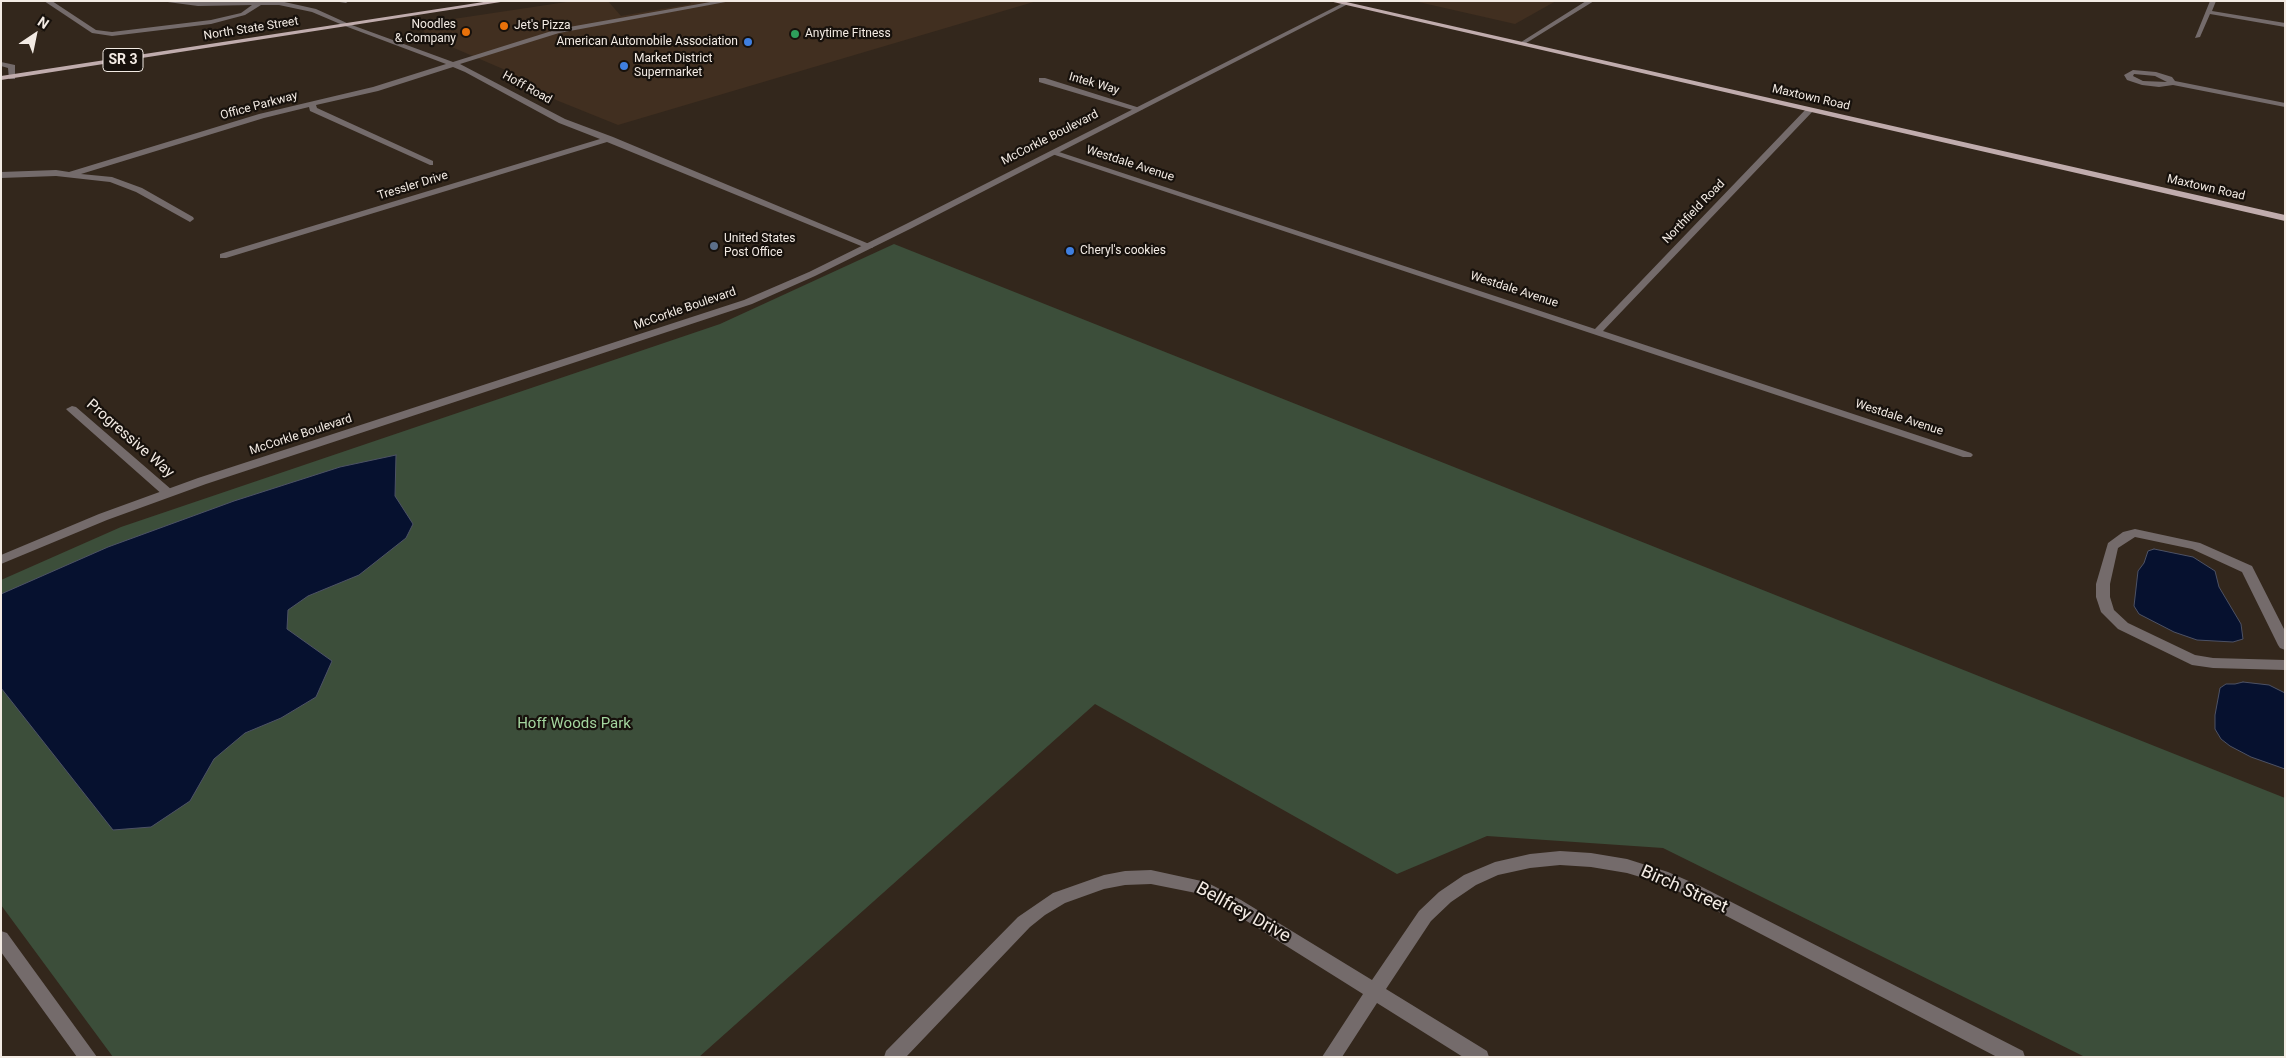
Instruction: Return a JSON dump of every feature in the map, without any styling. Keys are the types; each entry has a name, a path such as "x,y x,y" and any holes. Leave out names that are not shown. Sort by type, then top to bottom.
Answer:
{"main road":[{"name":"North State Street","path":"1,78 504,1"},
{"name":"Maxtown Road","path":"1332,1 2285,218"}],"street":[{"path":"47,1 94,32 112,34 211,22 243,14 262,2"},
{"name":"Hoff Road","path":"163,1 198,4 262,2 300,6 454,64 499,86 540,111 869,246"},
{"path":"336,1 346,1"},
{"name":"Office Parkway","path":"72,174 262,116 375,89 578,26 728,1"},
{"path":"1521,44 1591,1"},
{"path":"2197,37 2213,1"},
{"name":"McCorkle Boulevard","path":"1,560 69,530 168,493 748,302 791,284 869,246 1345,4"},
{"path":"2208,12 2285,25"},
{"path":"1,64 12,67 12,77"},
{"path":"2173,83 2163,76 2149,72 2133,72 2128,75 2135,81 2147,84 2159,86 2173,83 2285,105"},
{"name":"Intek Way","path":"1042,80 1139,109"},
{"path":"312,104 313,109 430,163"},
{"name":"Northfield Road","path":"1597,332 1810,110"},
{"name":"Tressler Drive","path":"224,256 610,140"},
{"name":"Westdale Avenue","path":"1053,153 1967,455"},
{"path":"1,175 72,174 112,180 128,185 190,219"},
{"name":"Progressive Way","path":"72,409 168,493"},
{"path":"2285,645 2247,570 2196,546 2135,533 2127,534 2112,546 2103,584 2103,597 2108,612 2123,626 2192,660 2212,664 2285,665"},
{"name":"Birch Street","path":"1331,1057 1425,916 1444,897 1470,880 1495,869 1530,861 1560,858 1591,860 1627,866 1662,877 1694,891 2016,1057"},
{"name":"Bellfrey Drive","path":"894,1057 1024,922 1059,898 1104,882 1125,878 1151,878 1200,887 1235,905 1480,1057"},
{"path":"1,938 88,1057"}],"shaded area":[{"path":"573,1 608,1 621,16 691,4 689,1 1037,1 618,125 556,100 510,72 426,36 420,24"},
{"path":"1414,1 1556,1 1515,24"}],"green space":[{"name":"Hoff Woods Park","path":"894,244 2285,798 2285,1057 2085,1057 1663,848 1487,836 1397,874 1095,704 699,1057 113,1057 1,905 1,580 121,527 720,324"}],"water":[{"path":"396,455 395,496 413,524 406,538 359,575 308,596 288,610 287,629 332,661 316,697 281,718 245,733 214,759 190,801 151,827 113,830 1,688 1,594 108,547 234,501 340,467"},
{"path":"2154,549 2193,557 2215,571 2219,587 2241,624 2243,639 2233,642 2197,640 2174,632 2139,614 2134,606 2138,571 2144,563 2148,551"},
{"path":"2243,682 2269,685 2285,693 2285,769 2251,757 2230,746 2221,739 2215,729 2215,715 2220,688 2226,684"}],"place":[{"name":"Jet's Pizza","path":"504,26"},
{"name":"Noodles & Company","path":"466,32"},
{"name":"Anytime Fitness","path":"795,34"},
{"name":"American Automobile Association","path":"748,42"},
{"name":"Market District Supermarket","path":"624,66"},
{"name":"United States Post Office","path":"714,246"},
{"name":"Cheryl's cookies","path":"1070,251"}]}
